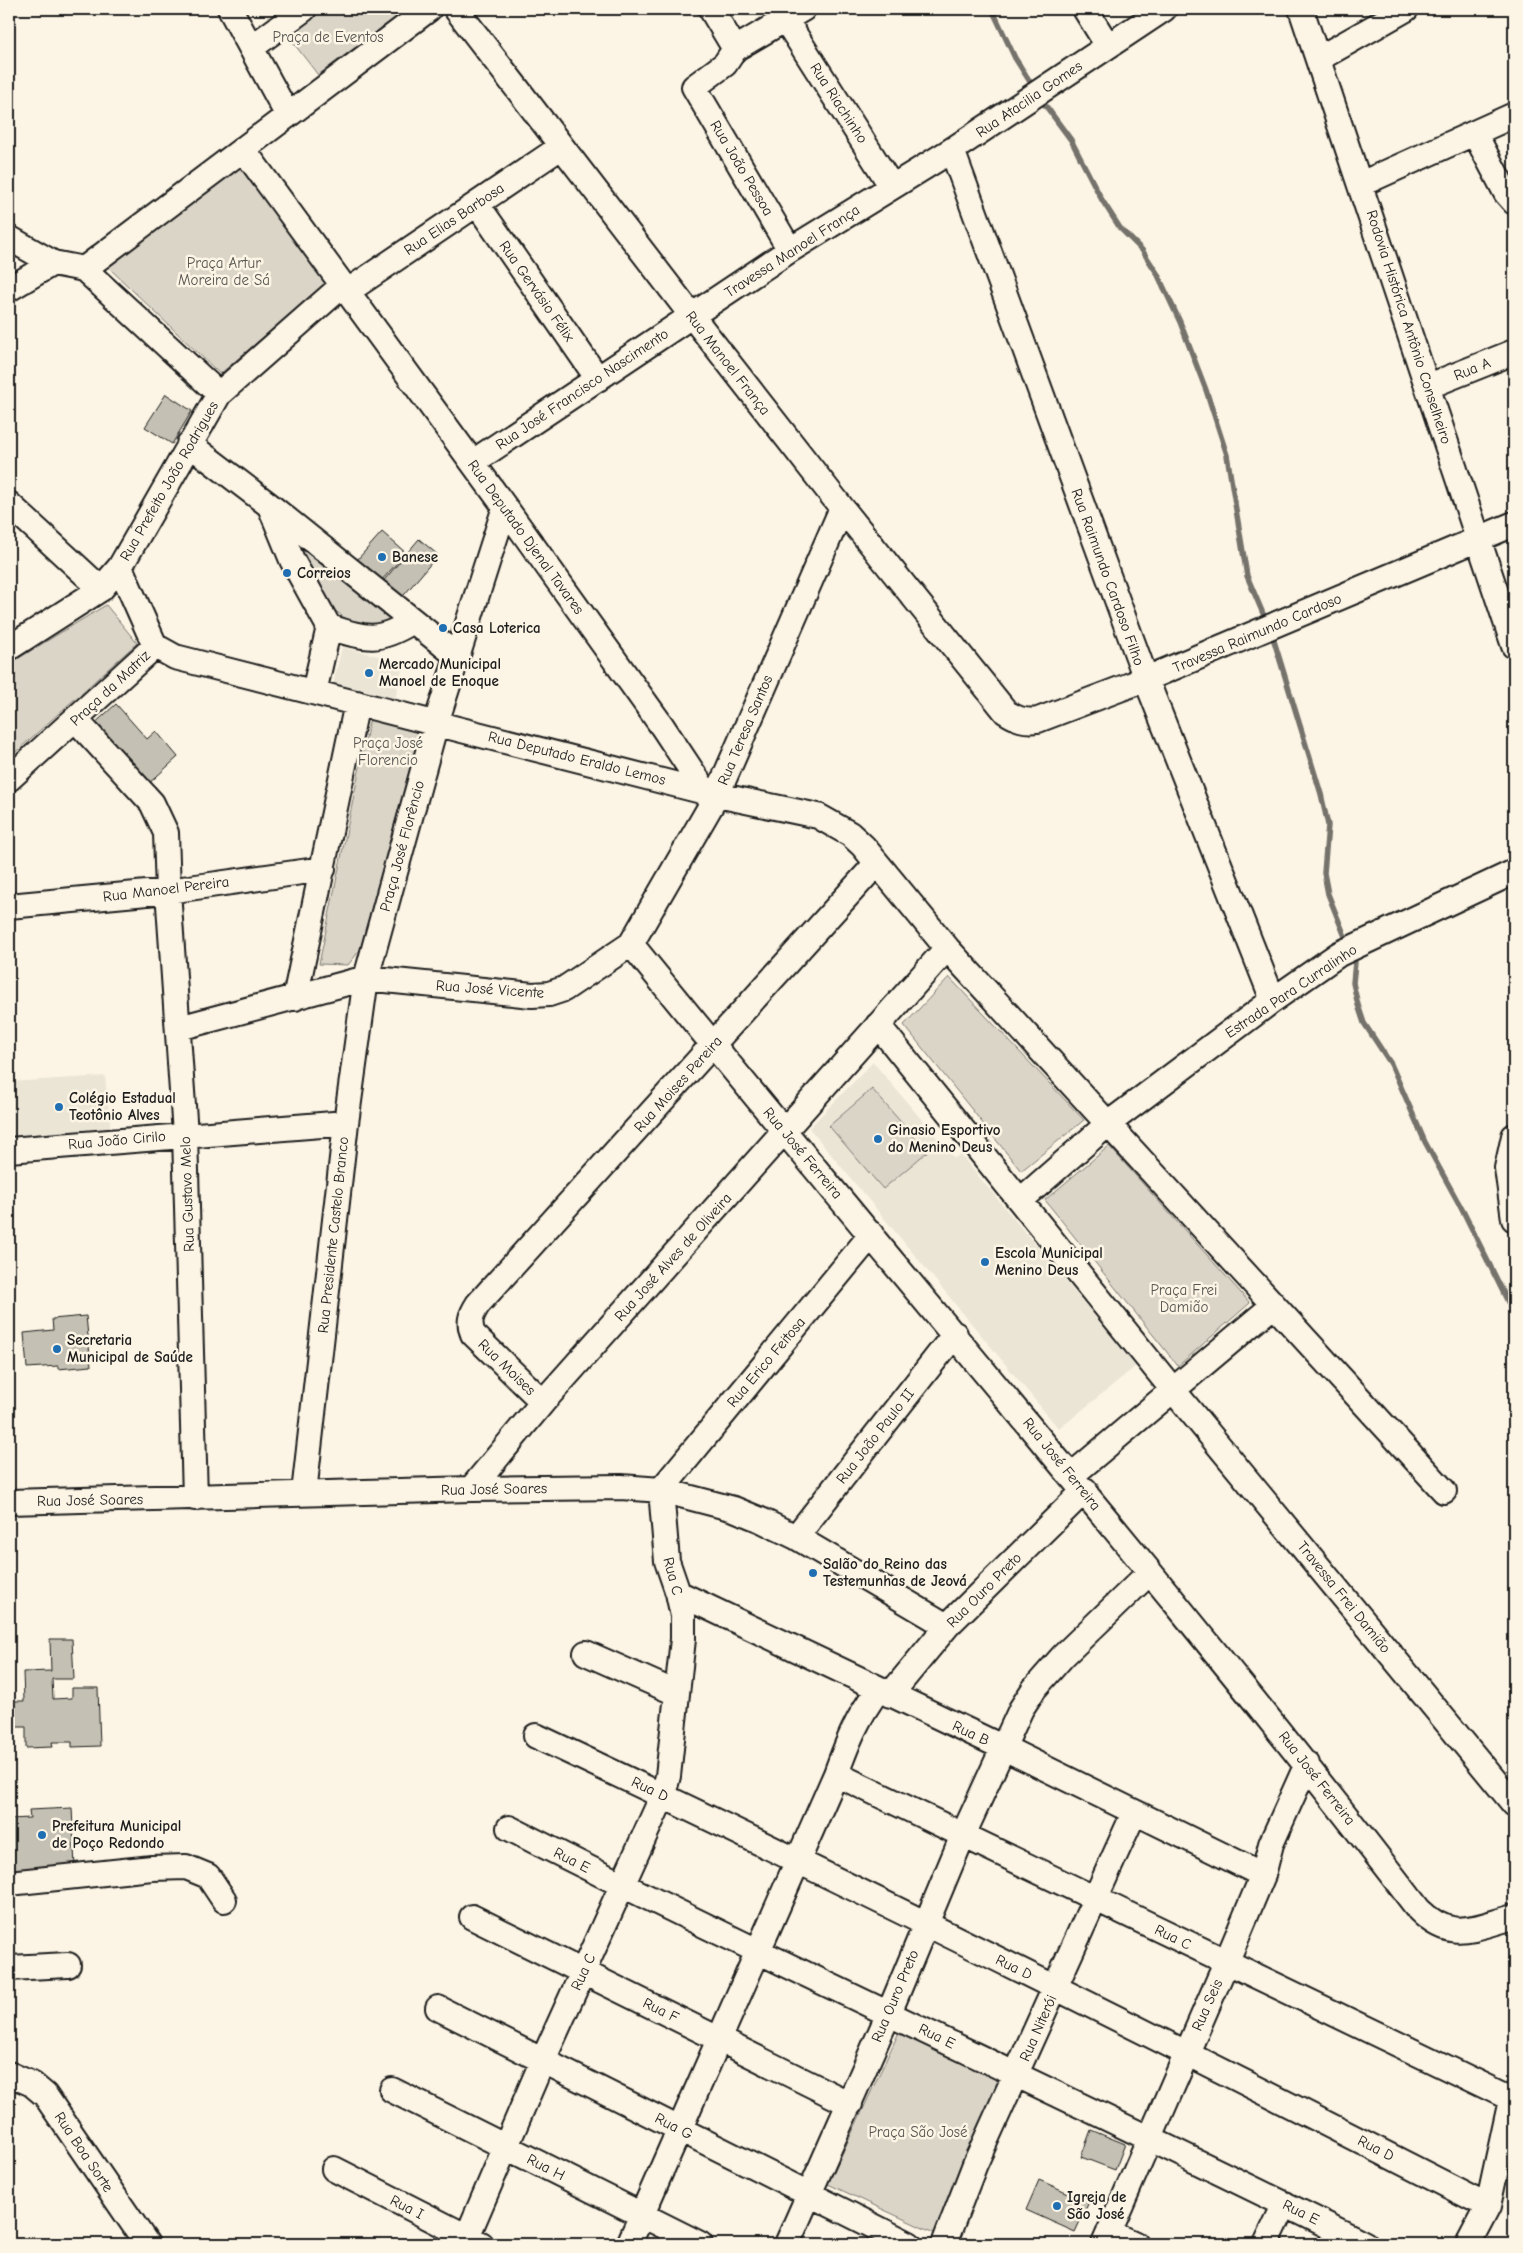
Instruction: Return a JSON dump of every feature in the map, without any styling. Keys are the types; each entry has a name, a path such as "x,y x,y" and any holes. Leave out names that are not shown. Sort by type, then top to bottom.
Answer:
{"street":[{"path":"230,9 287,114"},
{"path":"250,48 304,9"},
{"path":"84,269 287,114 429,9"},
{"name":"Rua Manoel França","path":"456,9 842,508 1006,712"},
{"path":"711,9 735,49 794,14"},
{"path":"1084,9 1108,46"},
{"name":"Rua Atacilia Gomes","path":"892,187 952,150 1164,9"},
{"name":"Rodovia Histórica Antônio Conselheiro","path":"1301,9 1429,386 1514,646"},
{"path":"1318,59 1406,9"},
{"name":"Rua Riachinho","path":"794,14 892,187"},
{"name":"Rua João Pessoa","path":"735,49 725,64 694,87 790,250"},
{"path":"1361,184 1514,115"},
{"path":"1474,134 1506,194 1514,202"},
{"name":"Rua Elias Barbosa","path":"346,288 477,204 561,146"},
{"path":"9,238 52,263 84,269 219,394 346,288 243,149"},
{"name":"Rua Raimundo Cardoso Filho","path":"952,150 1146,679 1273,1000"},
{"name":"Travessa Manoel França","path":"692,316 790,250 892,187"},
{"name":"Rua Gervásio Félix","path":"477,204 598,379"},
{"path":"9,289 52,263"},
{"name":"Rua Deputado Djenal Tavares","path":"346,288 711,793"},
{"name":"Rua José Francisco Nascimento","path":"472,462 692,316"},
{"name":"Rua A","path":"1429,386 1514,352"},
{"name":"Rua Prefeito João Rodrigues","path":"120,567 219,394"},
{"path":"189,444 269,505 457,656"},
{"path":"9,504 101,589"},
{"path":"269,505 292,560 329,627 314,692"},
{"path":"155,646 175,657 436,723 505,507"},
{"name":"Rua Teresa Santos","path":"632,944 711,793 842,508"},
{"path":"1478,539 1514,524"},
{"name":"Travessa Raimundo Cardoso","path":"1006,712 1027,722 1038,720 1256,634 1478,539"},
{"path":"9,648 101,589 120,567"},
{"name":"Praça da Matriz","path":"9,779 155,646 120,567"},
{"path":"329,627 356,635 383,637 394,633 413,621"},
{"path":"295,998 358,703"},
{"name":"Rua Gustavo Melo","path":"75,719 159,812 166,832 168,890 185,1134 196,1498"},
{"name":"Rua Deputado Eraldo Lemos","path":"436,723 711,793 818,816 850,834 878,863"},
{"name":"Praça José Florêncio","path":"366,978 436,723"},
{"path":"878,863 947,948 1444,1491"},
{"name":"Rua Moises Pereira","path":"478,1304 878,863"},
{"name":"Rua Manoel Pereira","path":"9,906 168,890 323,869"},
{"name":"Estrada Para Curralinho","path":"1109,1123 1273,1000 1339,954 1514,872"},
{"name":"Rua José Vicente","path":"366,978 532,995 550,994 564,988 632,944"},
{"name":"Rua José Ferreira","path":"632,944 785,1132 1078,1482 1307,1764 1419,1910 1438,1926 1452,1930 1464,1930 1514,1917"},
{"path":"947,948 878,1025 1173,1390"},
{"path":"179,1028 366,978"},
{"name":"Rua Presidente Castelo Branco","path":"304,1493 346,1123 366,978"},
{"name":"Rua José Alves de Oliveira","path":"471,1489 543,1402 785,1132 878,1025"},
{"name":"Rua João Cirilo","path":"9,1150 185,1134 346,1123"},
{"path":"1021,1200 1109,1123"},
{"path":"1513,1142 1507,1168 1514,1219"},
{"name":"Rua Erico Feitosa","path":"661,1490 872,1234"},
{"name":"Rua Moises","path":"478,1304 471,1316 470,1326 473,1334 543,1402"},
{"path":"1078,1482 1173,1390 1274,1305"},
{"name":"Rua João Paulo II","path":"796,1537 955,1334"},
{"name":"Travessa Frei Damião","path":"1173,1390 1514,1804"},
{"name":"Rua Ouro Preto","path":"629,2244 759,1951 860,1714 948,1626 1078,1482"},
{"name":"Rua José Soares","path":"9,1502 471,1489 621,1487 661,1490 734,1509 796,1537 948,1626"},
{"name":"Rua C","path":"471,2242 506,2147 543,2060 663,1795 669,1769 683,1616 678,1593 667,1561 661,1490"},
{"name":"Rua Ouro Preto","path":"787,2244 850,2104 963,1835 1021,1709 1046,1674 1150,1572"},
{"name":"Rua B","path":"678,1593 1002,1747 1263,1875"},
{"path":"586,1653 676,1693"},
{"name":"Rua D","path":"536,1736 663,1795 1186,2051 1488,2206"},
{"name":"Rua Seis","path":"1106,2238 1226,1963 1263,1875 1271,1844 1307,1764"},
{"name":"Rua C","path":"836,1774 1512,2100"},
{"name":"Rua Niterói","path":"944,2244 976,2164 1134,1813"},
{"name":"Rua E","path":"509,1828 623,1886 1365,2244"},
{"path":"9,1883 181,1866 198,1870 208,1876 224,1900"},
{"name":"Rua F","path":"472,1917 850,2104"},
{"path":"9,1968 68,1965"},
{"name":"Rua G","path":"438,2008 909,2244"},
{"name":"Rua Boa Sorte","path":"9,2074 32,2084 45,2095 147,2244"},
{"name":"Rua H","path":"392,2090 700,2244"},
{"path":"1468,2244 1488,2206 1512,2100"},
{"name":"Rua I","path":"334,2169 471,2242"},
{"path":"1266,2244 1285,2204"},
{"path":"1106,2238 1135,2244"}],"shaded area":[{"name":"Mercado Municipal Manoel de Enoque","path":"342,647 404,662 395,699 333,684"},
{"name":"Escola Municipal Menino Deus","path":"873,1062 954,1158 961,1155 1136,1366 1059,1429 809,1128"},
{"name":"Colégio Estadual Teotônio Alves","path":"105,1076 111,1131 9,1138 9,1082"}],"green space":[{"name":"Praça de Eventos","path":"325,9 407,9 318,75 288,36"},
{"name":"Praça Artur Moreira de Sá","path":"239,163 328,282 220,374 108,267"},
{"path":"296,541 393,618 375,628 364,627 348,620 332,608 316,588"},
{"path":"106,605 137,643 9,758 9,664"},
{"name":"Praça José Florencio","path":"370,718 421,728 360,950 348,965 319,964"},
{"path":"949,977 1084,1120 1021,1171 904,1025"},
{"name":"Ginasio Esportivo do Menino Deus","path":"872,1089 927,1152 883,1189 829,1126"},
{"name":"Praça Frei Damião","path":"1109,1146 1250,1303 1178,1366 1045,1200"},
{"name":"Praça São José","path":"900,2030 1007,2080 936,2234 828,2184"}],"building":[{"path":"166,394 192,411 172,444 145,427"},
{"name":"Banese","path":"382,532 406,553 381,581 357,560"},
{"path":"419,539 438,555 399,601 380,585"},
{"path":"116,704 147,739 156,731 178,757 146,786 92,726"},
{"name":"Secretaria Municipal de Saúde","path":"86,1316 91,1366 58,1369 58,1366 27,1368 24,1333 53,1330 52,1319"},
{"path":"50,1639 72,1639 74,1679 52,1679 53,1699 72,1698 72,1688 98,1688 100,1746 72,1747 72,1742 52,1742 53,1747 26,1748 26,1727 13,1727 12,1701 24,1701 23,1672 51,1671"},
{"name":"Prefeitura Municipal de Poço Redondo","path":"72,1808 75,1867 9,1870 9,1850 11,1850 10,1819 30,1818 29,1810"},
{"path":"1091,2130 1125,2144 1115,2170 1081,2157"},
{"name":"Igreja de São José","path":"1039,2180 1089,2202 1075,2232 1026,2210"}],"waterway":[{"path":"992,9 1015,58 1034,88"},
{"path":"1040,98 1071,140 1102,200 1120,228 1142,250 1157,273 1180,322 1206,390 1227,455 1247,576 1267,623"},
{"path":"1271,631 1321,794 1328,825 1324,873 1328,894 1348,944"},
{"path":"1351,953 1355,962 1353,983 1364,1023 1391,1064 1425,1142 1463,1211 1514,1314"}],"place":[{"name":"Banese","path":"382,557"},
{"name":"Correios","path":"287,573"},
{"name":"Casa Loterica","path":"443,628"},
{"name":"Mercado Municipal Manoel de Enoque","path":"369,673"},
{"name":"Colégio Estadual Teotônio Alves","path":"59,1107"},
{"name":"Ginasio Esportivo do Menino Deus","path":"878,1139"},
{"name":"Escola Municipal Menino Deus","path":"985,1262"},
{"name":"Secretaria Municipal de Saúde","path":"57,1349"},
{"name":"Salão do Reino das Testemunhas de Jeová","path":"813,1573"},
{"name":"Prefeitura Municipal de Poço Redondo","path":"42,1835"},
{"name":"Igreja de São José","path":"1057,2206"}]}
